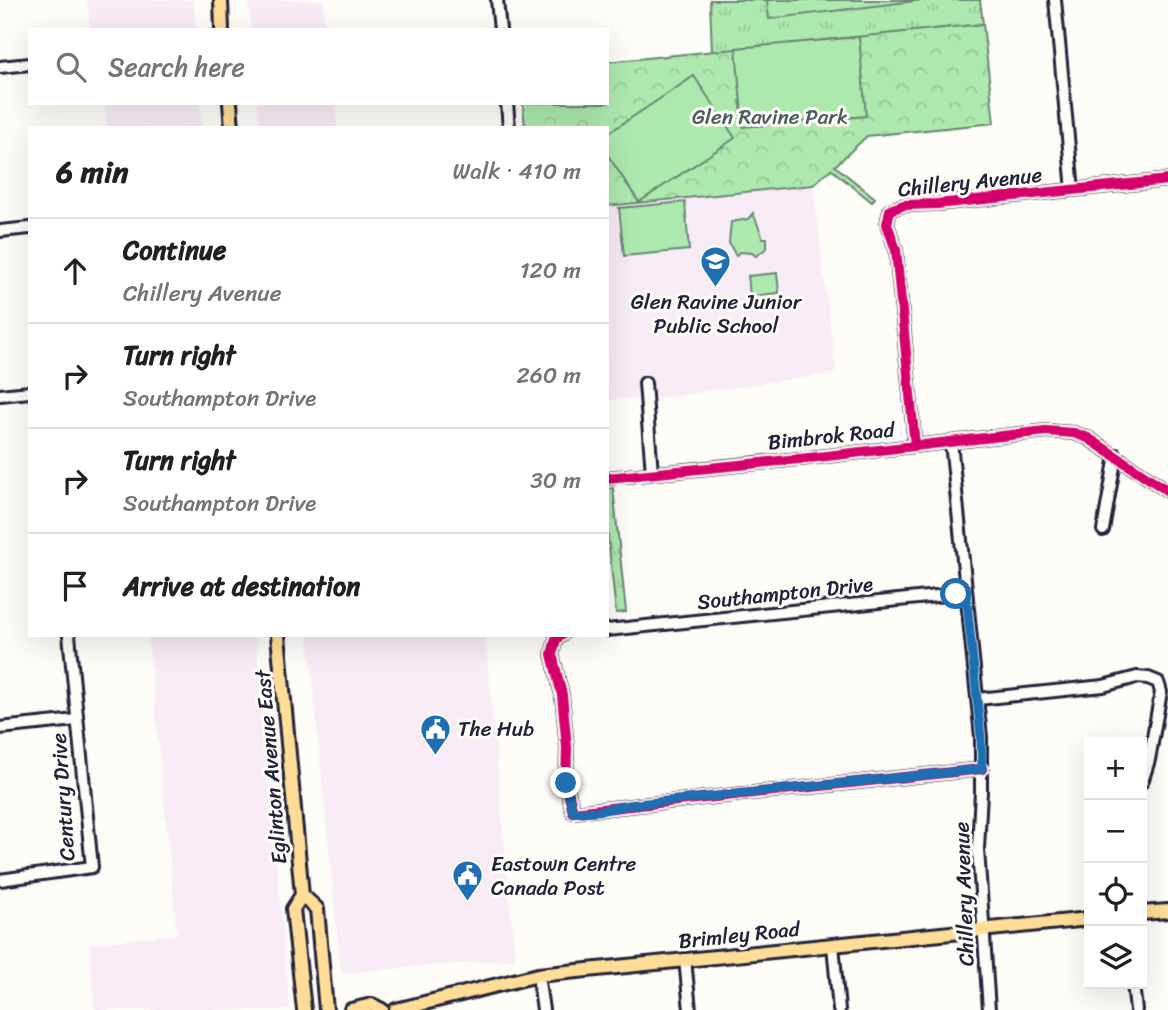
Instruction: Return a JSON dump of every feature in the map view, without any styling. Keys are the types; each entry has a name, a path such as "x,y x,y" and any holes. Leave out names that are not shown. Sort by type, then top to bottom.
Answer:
{"main road":[{"path":"221,0 222,28"},
{"path":"230,105 232,126"},
{"name":"Eglinton Avenue East","path":"278,637 302,895 293,909 304,1010"},
{"name":"Eglinton Avenue East","path":"302,895 317,909 326,1010"},
{"path":"1147,913 1168,911"},
{"name":"Brimley Road","path":"396,1010 538,975 1084,919"},
{"path":"351,1010 372,1005 382,1010"}],"street":[{"path":"497,0 500,28"},
{"path":"1055,0 1073,190"},
{"path":"0,67 28,64"},
{"path":"507,105 509,126"},
{"name":"Chillery Avenue","path":"915,446 896,250 887,224 890,211 904,205 937,204 1168,180"},
{"path":"0,232 28,228"},
{"path":"645,383 652,473"},
{"path":"0,395 28,392"},
{"name":"Bimbrok Road","path":"609,478 1046,430 1088,438 1168,491"},
{"name":"Chillery Avenue","path":"951,442 978,699 982,769 978,849 989,1010"},
{"path":"1104,530 1116,455"},
{"name":"Southampton Drive","path":"609,630 966,593"},
{"name":"Century Drive","path":"0,880 92,867 69,637"},
{"path":"558,637 555,639 552,654 562,695 567,748 566,783 573,812 982,769"},
{"path":"978,699 1087,688 1137,677 1149,678 1158,682 1161,692 1147,766"},
{"path":"0,728 76,720"},
{"path":"833,945 839,1010"},
{"path":"685,959 691,1010"},
{"path":"538,975 543,1010"},
{"path":"1134,989 1136,1010"}],"shaded area":[{"path":"87,0 193,0 196,28 90,28"},
{"path":"248,0 323,0 326,28 251,28"},
{"path":"105,105 200,105 202,126 107,126"},
{"path":"257,105 335,105 337,126 260,126"},
{"name":"Glen Ravine Junior Public School","path":"813,185 836,373 666,397 609,400 609,206"},
{"path":"148,637 256,637 290,1010 95,1010 89,944 177,934"},
{"path":"308,637 485,637 515,959 341,973"}],"green space":[{"path":"710,0 980,0 983,24 712,52"},
{"path":"767,0 923,0 769,19"},
{"name":"Glen Ravine Park","path":"983,24 994,123 867,136 835,166 875,198 872,202 831,169 813,185 609,206 609,126 525,126 523,105 609,105 609,62"},
{"path":"859,37 866,116 743,127 736,48"},
{"path":"694,76 735,138 639,202 609,157 609,133"},
{"path":"685,202 689,250 624,256 619,208"},
{"path":"753,213 763,238 767,238 767,248 756,256 739,252 736,256 729,243 731,222 748,219"},
{"path":"777,273 779,293 750,296 748,276"},
{"path":"613,488 626,612 616,613 609,547 609,489"}],"cycle path":[{"path":"915,446 896,250 887,224 890,210 904,205 937,204 1168,180"},
{"path":"609,478 1046,431 1074,433 1088,438 1168,491"},
{"path":"559,637 552,654 562,695 567,748 566,783 573,812 982,769"}],"place":[{"name":"Glen Ravine Junior Public School","path":"716,289"},
{"name":"The Hub","path":"435,756"},
{"name":"Eastown Centre Canada Post","path":"468,903"}],"route":[{"path":"566,783 573,812 583,812 982,769 966,593 956,594"}]}
